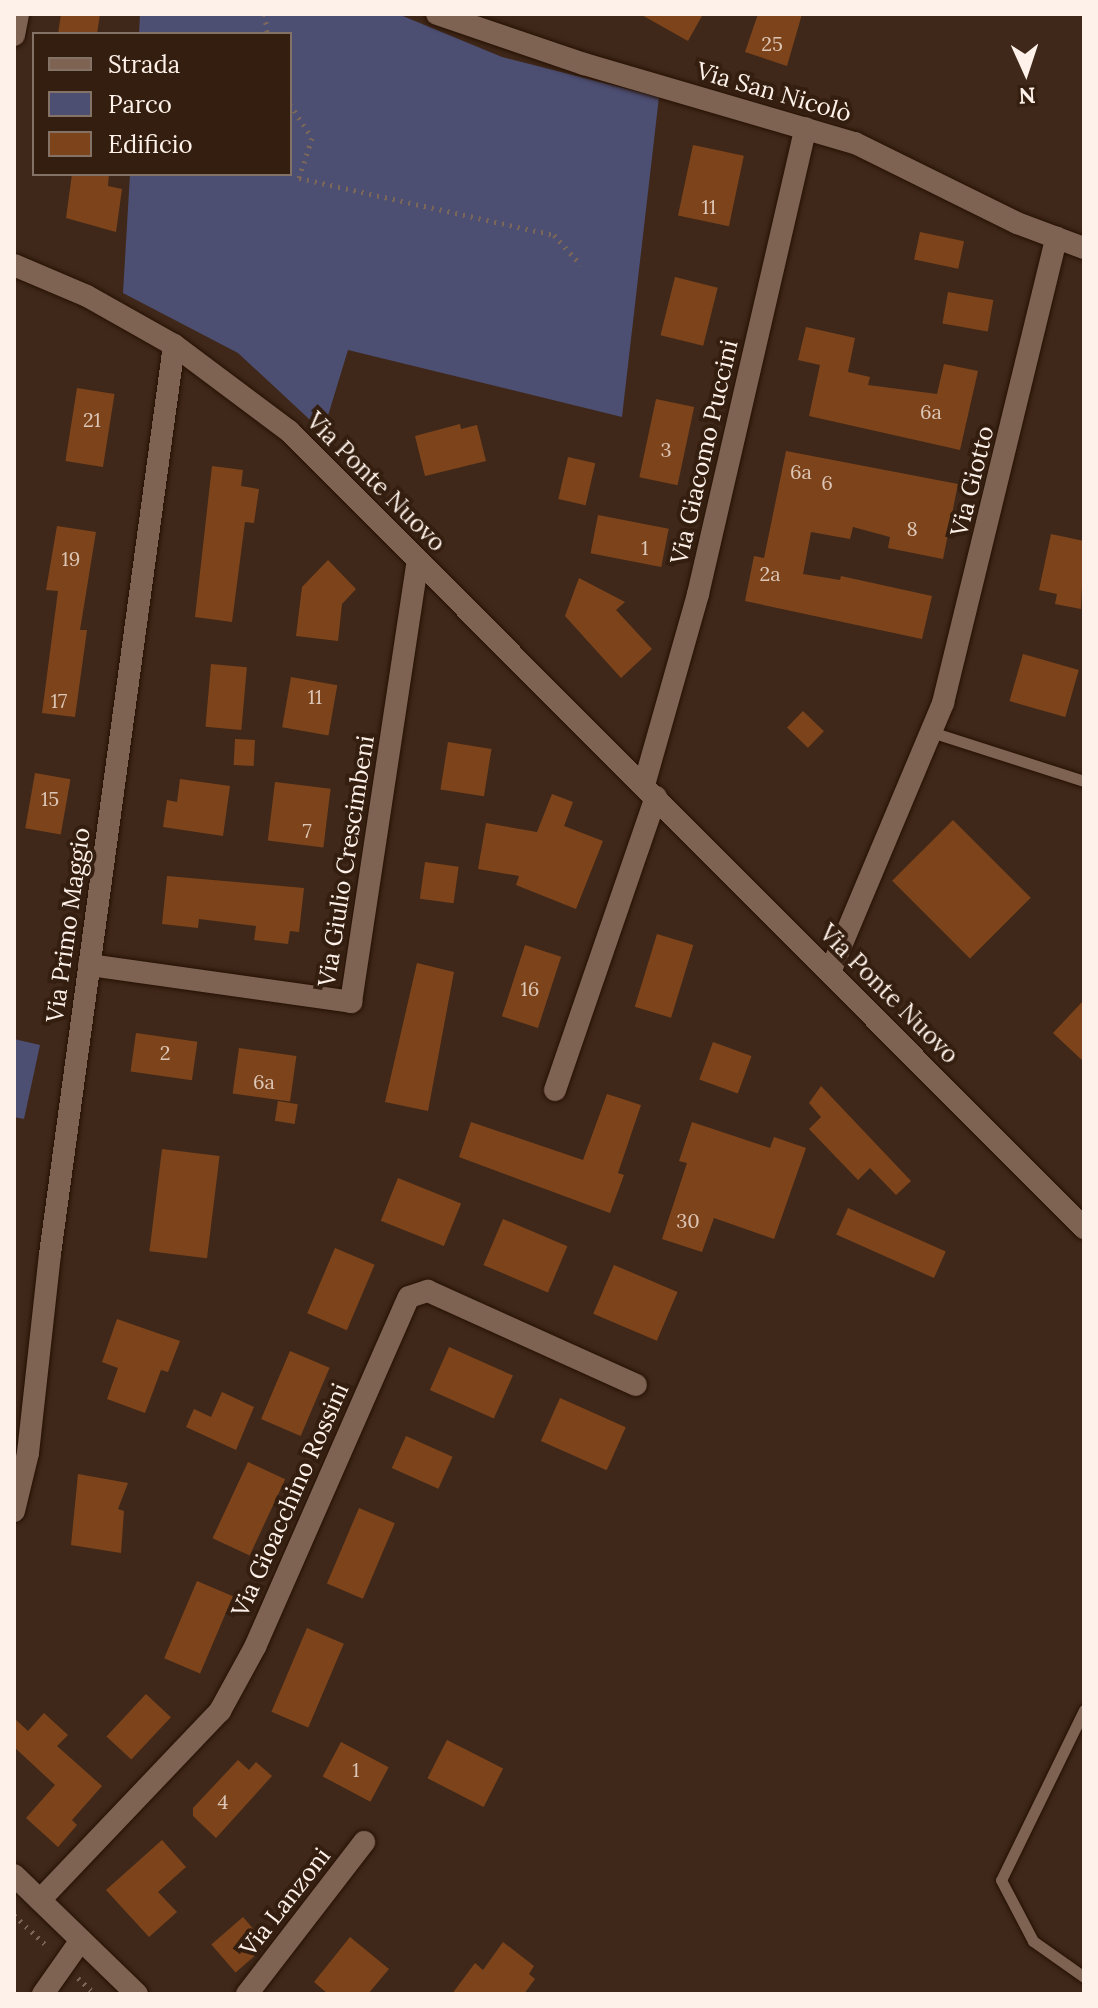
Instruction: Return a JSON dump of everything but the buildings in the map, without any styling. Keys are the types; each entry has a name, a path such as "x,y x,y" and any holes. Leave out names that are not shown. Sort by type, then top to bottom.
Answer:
{"street":[{"path":"14,35 18,14"},
{"name":"Via San Nicolò","path":"437,14 570,60 855,143 1056,238 1084,248"},
{"name":"Via Giacomo Puccini","path":"650,791 806,128"},
{"name":"Via Giotto","path":"830,972 951,676 1056,238"},
{"name":"Via Ponte Nuovo","path":"14,265 87,296 174,345 289,431 1084,1228"},
{"name":"Via Primo Maggio","path":"14,1511 28,1453 89,965 174,345"},
{"name":"Via Giulio Crescimbeni","path":"89,965 351,1002 418,561"},
{"path":"555,1090 650,791"},
{"name":"Via Gioacchino Rossini","path":"40,1900 220,1711 255,1647 409,1297 428,1291 636,1385"},
{"name":"Via Lanzoni","path":"247,1994 364,1842"},
{"path":"14,1875 137,1994"},
{"path":"43,1994 81,1940"}],"lane":[{"path":"928,731 1084,781"},
{"path":"1084,1710 1001,1880 1033,1941 1084,1977"}],"path":[{"path":"292,107 312,138 299,178 554,235 581,265"}],"green space":[{"path":"140,14 398,14 502,57 659,97 622,417 348,350 323,432 238,353 123,293 130,176 292,176 292,32 139,32"},
{"path":"14,1039 40,1045 24,1119 14,1117"}]}
